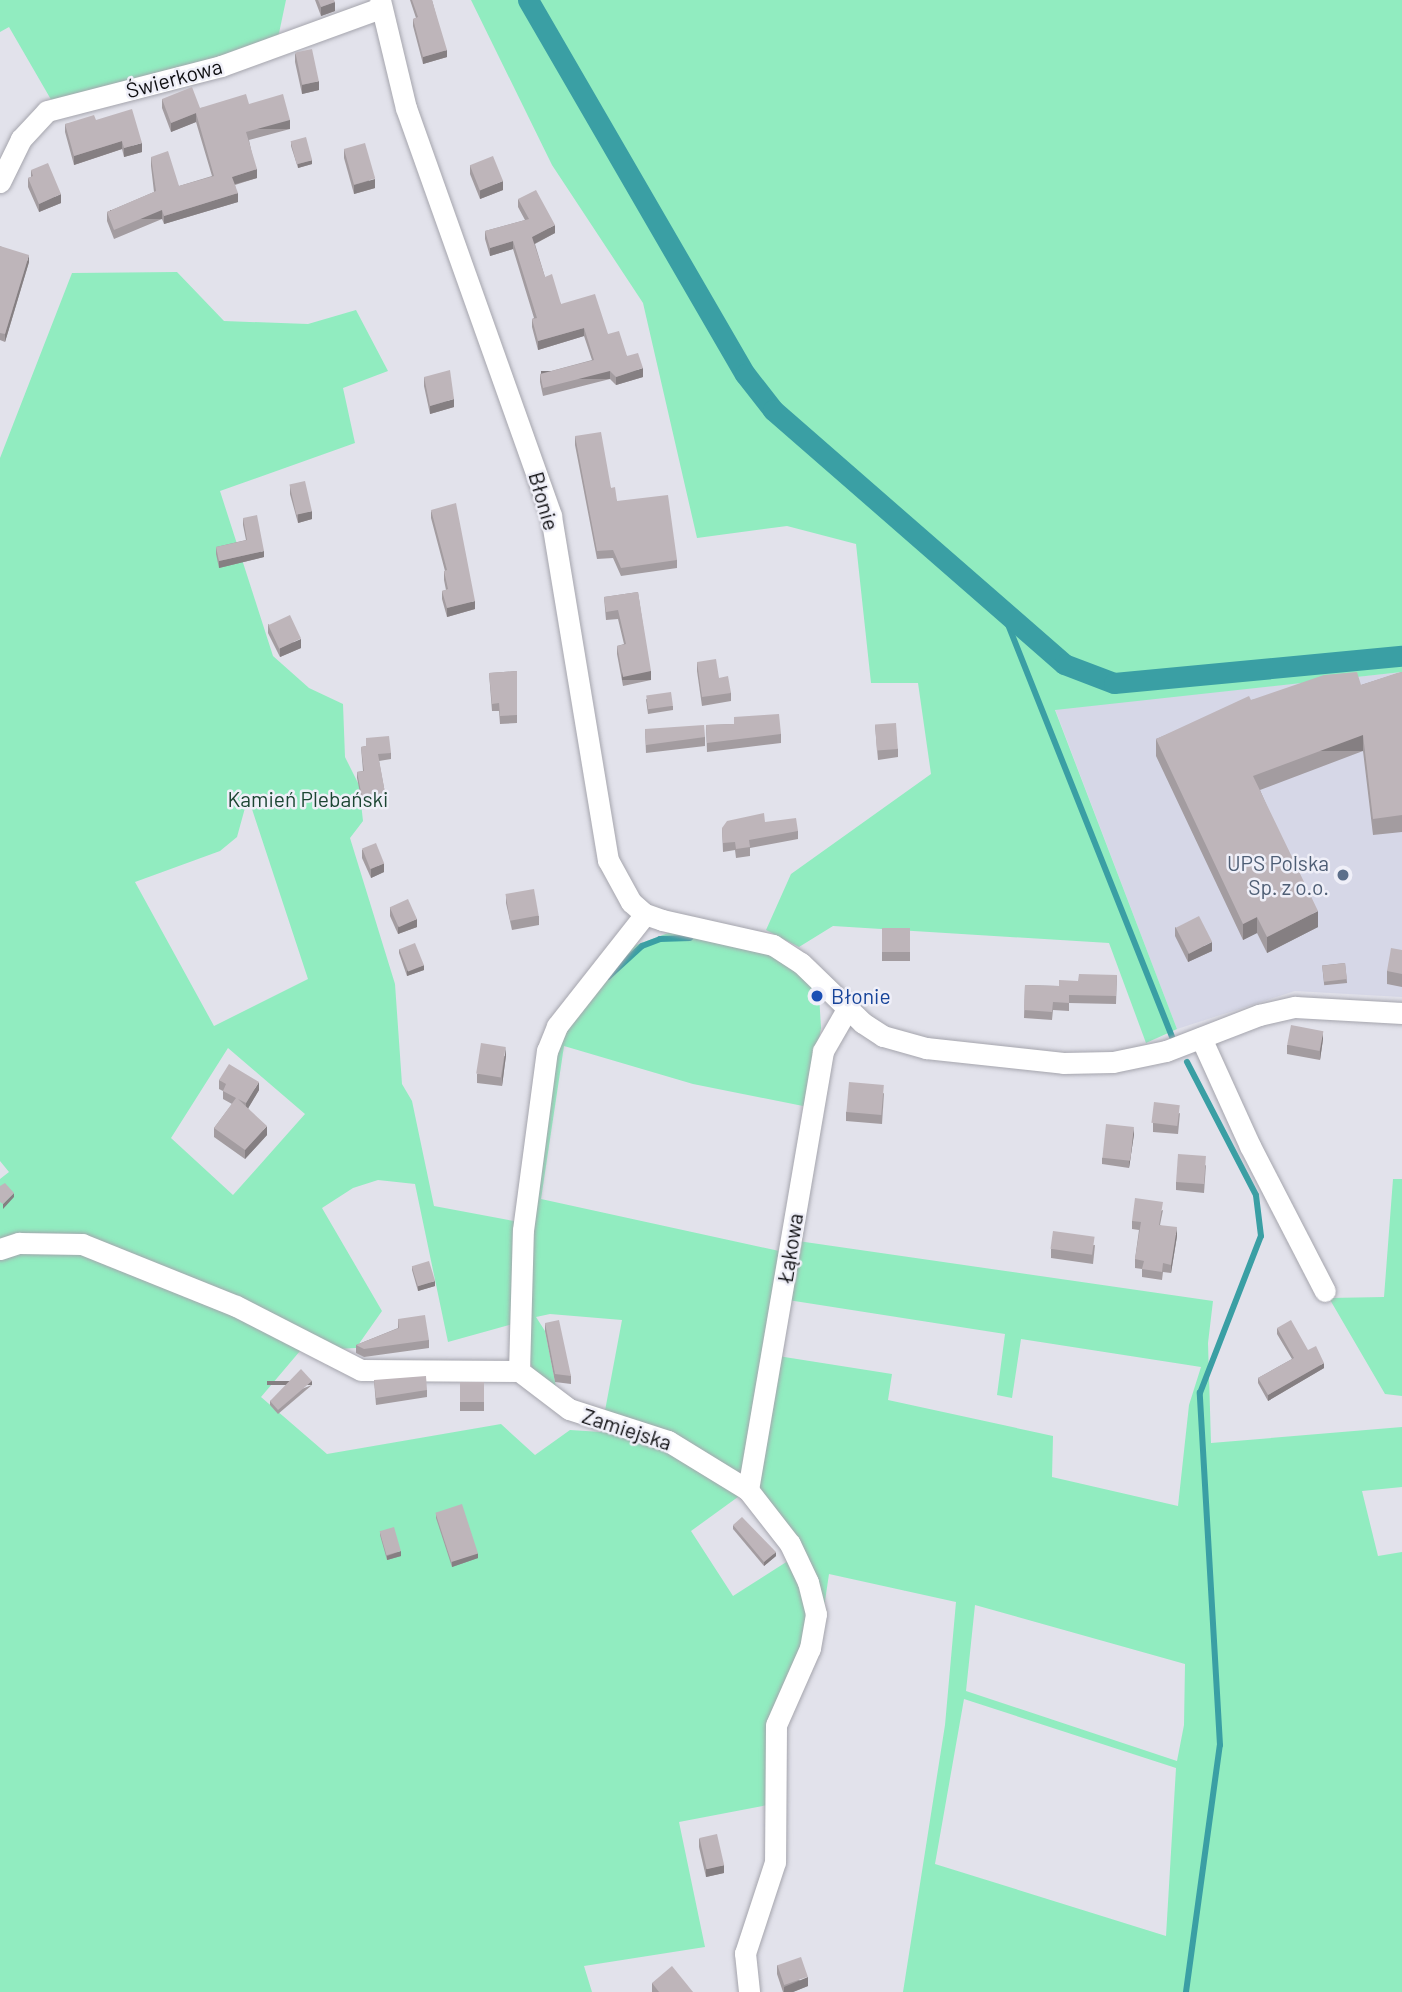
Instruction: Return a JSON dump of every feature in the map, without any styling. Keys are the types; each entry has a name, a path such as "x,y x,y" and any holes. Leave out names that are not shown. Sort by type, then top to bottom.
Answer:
{"street":[{"name":"Świerkowa","path":"0,182 21,139 47,111 221,66 380,4"},
{"name":"Błonie","path":"380,4 406,108 551,516 608,860 622,890 645,914"},
{"path":"0,1249 19,1243 82,1244 236,1306 361,1370 519,1371 523,1230 547,1052 557,1026 645,914 773,945 801,963 846,1011 883,1036 903,1043 1063,1063 1134,1059 1294,1007 1402,1013"},
{"name":"Łąkowa","path":"748,1490 823,1051 828,1035 846,1011"},
{"path":"1201,1038 1250,1146 1325,1291"},
{"name":"Zamiejska","path":"519,1371 569,1409 668,1441 748,1490 790,1544 808,1582 816,1614 810,1648 776,1725 775,1862 745,1953 749,1992"}],"shaded area":[{"path":"1402,672 1402,997 1295,991 1177,1029 1055,709"}],"green space":[{"path":"0,0 286,0 278,38 235,54 53,103 9,27 0,32"},
{"path":"471,0 1402,0 1402,672 1055,710 1177,1029 1146,1043 1109,943 833,926 799,947 766,930 791,874 931,774 918,683 871,683 856,544 787,526 697,538 643,303 552,165"},
{"name":"Kamień Plebański","path":"177,272 224,321 308,324 356,310 388,371 343,388 355,443 220,491 273,656 309,688 343,704 345,757 359,785 363,821 350,838 395,984 402,1084 412,1101 434,1206 514,1221 513,1324 448,1342 415,1184 378,1180 353,1188 322,1208 382,1311 356,1348 300,1351 261,1397 327,1454 501,1424 535,1455 570,1430 601,1432 602,1427 674,1447 742,1494 691,1531 733,1596 791,1559 756,1488 775,1396 778,1356 892,1374 888,1400 1053,1436 1052,1477 1178,1506 1189,1405 1201,1367 1021,1339 1012,1398 997,1395 1005,1334 788,1300 798,1241 1213,1301 1208,1343 1211,1443 1402,1427 1402,1487 1362,1491 1378,1556 1402,1552 1402,1992 903,1992 945,1725 956,1602 829,1574 822,1621 779,1745 783,1802 679,1822 705,1947 584,1966 592,1992 0,1992 0,1179 9,1172 0,1161 0,458 72,273","holes":["248,797 308,979 214,1026 135,882 220,851 237,837","228,1048 305,1114 233,1195 171,1138","975,1605 1185,1664 1184,1725 1177,1761 966,1691","964,1699 1176,1768 1166,1936 935,1864"]},
{"path":"671,932 778,955 819,994 821,1028 808,1107 693,1084 564,1046 541,1199 784,1252 744,1481 604,1416 622,1320 550,1314 536,1317 545,1331 556,1387 535,1374 527,1355 527,1250 547,1078 566,1024 621,958 636,945"},
{"path":"1393,1179 1402,1179 1402,1396 1385,1394 1329,1298 1384,1297"}],"building":[{"path":"318,0 334,0 335,2 321,7"},
{"path":"412,0 432,0 447,50 423,57 413,19 418,17"},
{"path":"312,49 319,81 302,85 295,53"},
{"path":"192,87 200,108 246,94 249,104 283,94 290,120 246,132 257,169 232,177 238,193 164,216 162,210 114,230 107,212 156,191 151,157 168,151 179,186 214,176 196,113 171,123 162,99"},
{"path":"132,109 142,143 124,148 122,141 74,156 65,124 94,115 96,120"},
{"path":"306,137 312,160 297,164 291,141"},
{"path":"365,143 375,179 354,185 344,149"},
{"path":"493,156 503,181 480,190 470,165"},
{"path":"48,163 61,194 39,204 28,178 33,176 31,170"},
{"path":"536,190 555,225 532,237 545,277 552,274 561,304 595,294 608,334 619,331 627,356 638,353 643,368 616,377 610,371 543,388 540,374 594,360 584,328 538,341 532,319 537,318 513,241 490,248 485,231 529,219 518,199"},
{"path":"0,246 29,255 5,334 0,333"},
{"path":"450,370 454,399 430,406 424,377"},
{"path":"601,432 611,488 615,487 617,501 668,495 677,560 621,568 613,550 597,551 575,436"},
{"path":"305,481 312,511 296,515 289,485"},
{"path":"456,503 475,601 447,608 442,591 448,589 444,571 447,570 431,510"},
{"path":"257,515 264,551 219,561 216,547 247,540 243,518"},
{"path":"638,592 651,671 623,677 617,646 626,644 618,610 606,612 604,597"},
{"path":"290,615 301,639 279,649 268,625"},
{"path":"716,659 719,678 728,676 731,693 702,697 697,662"},
{"path":"517,671 517,715 500,716 499,703 492,704 489,673"},
{"path":"1357,672 1361,685 1402,672 1402,815 1373,819 1363,735 1253,776 1318,911 1267,937 1257,917 1243,924 1156,739 1249,696 1251,700 1324,675"},
{"path":"671,692 673,706 648,709 646,695"},
{"path":"779,714 781,734 707,743 706,725 734,724 734,717"},
{"path":"896,723 898,749 877,750 875,724"},
{"path":"704,725 705,737 646,745 645,729"},
{"path":"389,736 391,753 378,754 385,793 362,797 357,772 364,771 361,747 366,746 366,738"},
{"path":"764,813 765,822 796,818 798,831 749,840 750,847 736,849 735,842 723,843 722,828 727,821"},
{"path":"376,843 384,863 370,869 362,849"},
{"path":"534,889 539,916 510,921 505,894"},
{"path":"408,899 417,919 399,927 390,907"},
{"path":"1199,916 1212,942 1189,954 1176,928"},
{"path":"882,928 910,928 910,952 882,952"},
{"path":"415,943 424,965 408,972 399,949"},
{"path":"1391,948 1402,950 1402,974 1387,971"},
{"path":"1345,963 1347,979 1324,982 1322,966"},
{"path":"1079,974 1117,975 1116,996 1069,995 1069,1003 1053,1002 1052,1012 1024,1010 1025,985 1059,986 1059,980 1078,981"},
{"path":"1291,1025 1323,1031 1320,1051 1287,1045"},
{"path":"481,1043 506,1047 501,1078 476,1074"},
{"path":"229,1064 259,1082 246,1103 238,1099 267,1126 245,1150 214,1128 236,1098 223,1091 226,1084 219,1080"},
{"path":"849,1082 884,1085 881,1115 846,1112"},
{"path":"1154,1102 1180,1105 1177,1126 1151,1123"},
{"path":"1106,1124 1134,1127 1130,1161 1102,1158"},
{"path":"1178,1154 1206,1156 1204,1184 1176,1182"},
{"path":"5,1183 14,1193 3,1204 0,1202 0,1186"},
{"path":"1135,1198 1163,1202 1159,1225 1177,1227 1171,1265 1163,1263 1162,1272 1142,1269 1144,1261 1135,1259 1141,1222 1132,1221"},
{"path":"1053,1231 1095,1237 1092,1255 1050,1249"},
{"path":"429,1261 435,1281 418,1286 412,1266"},
{"path":"425,1315 429,1340 364,1349 356,1345 399,1328 398,1319"},
{"path":"559,1320 571,1376 555,1374 545,1323"},
{"path":"1291,1320 1308,1350 1316,1346 1324,1363 1268,1395 1258,1378 1294,1358 1277,1328"},
{"path":"301,1369 312,1381 278,1410 270,1401"},
{"path":"426,1376 427,1390 376,1398 374,1380"},
{"path":"460,1382 484,1382 484,1402 460,1402"},
{"path":"462,1504 478,1553 451,1562 435,1513"},
{"path":"742,1517 776,1552 764,1562 733,1525"},
{"path":"394,1527 401,1551 386,1555 380,1531"},
{"path":"717,1834 724,1865 707,1869 699,1838"},
{"path":"801,1957 808,1977 784,1985 777,1965"},
{"path":"672,1966 693,1992 659,1992 652,1983"}],"waterway":[{"path":"528,0 745,374 773,410 1064,664 1114,683 1402,656"},
{"path":"1003,612 1172,1037"},
{"path":"608,977 642,946 660,939 690,938"},
{"path":"1186,1992 1220,1745 1200,1393 1261,1236 1256,1195 1187,1062"}],"place":[{"name":"UPS Polska Sp. z o.o.","path":"1343,875"},
{"name":"Błonie","path":"817,996"}]}
